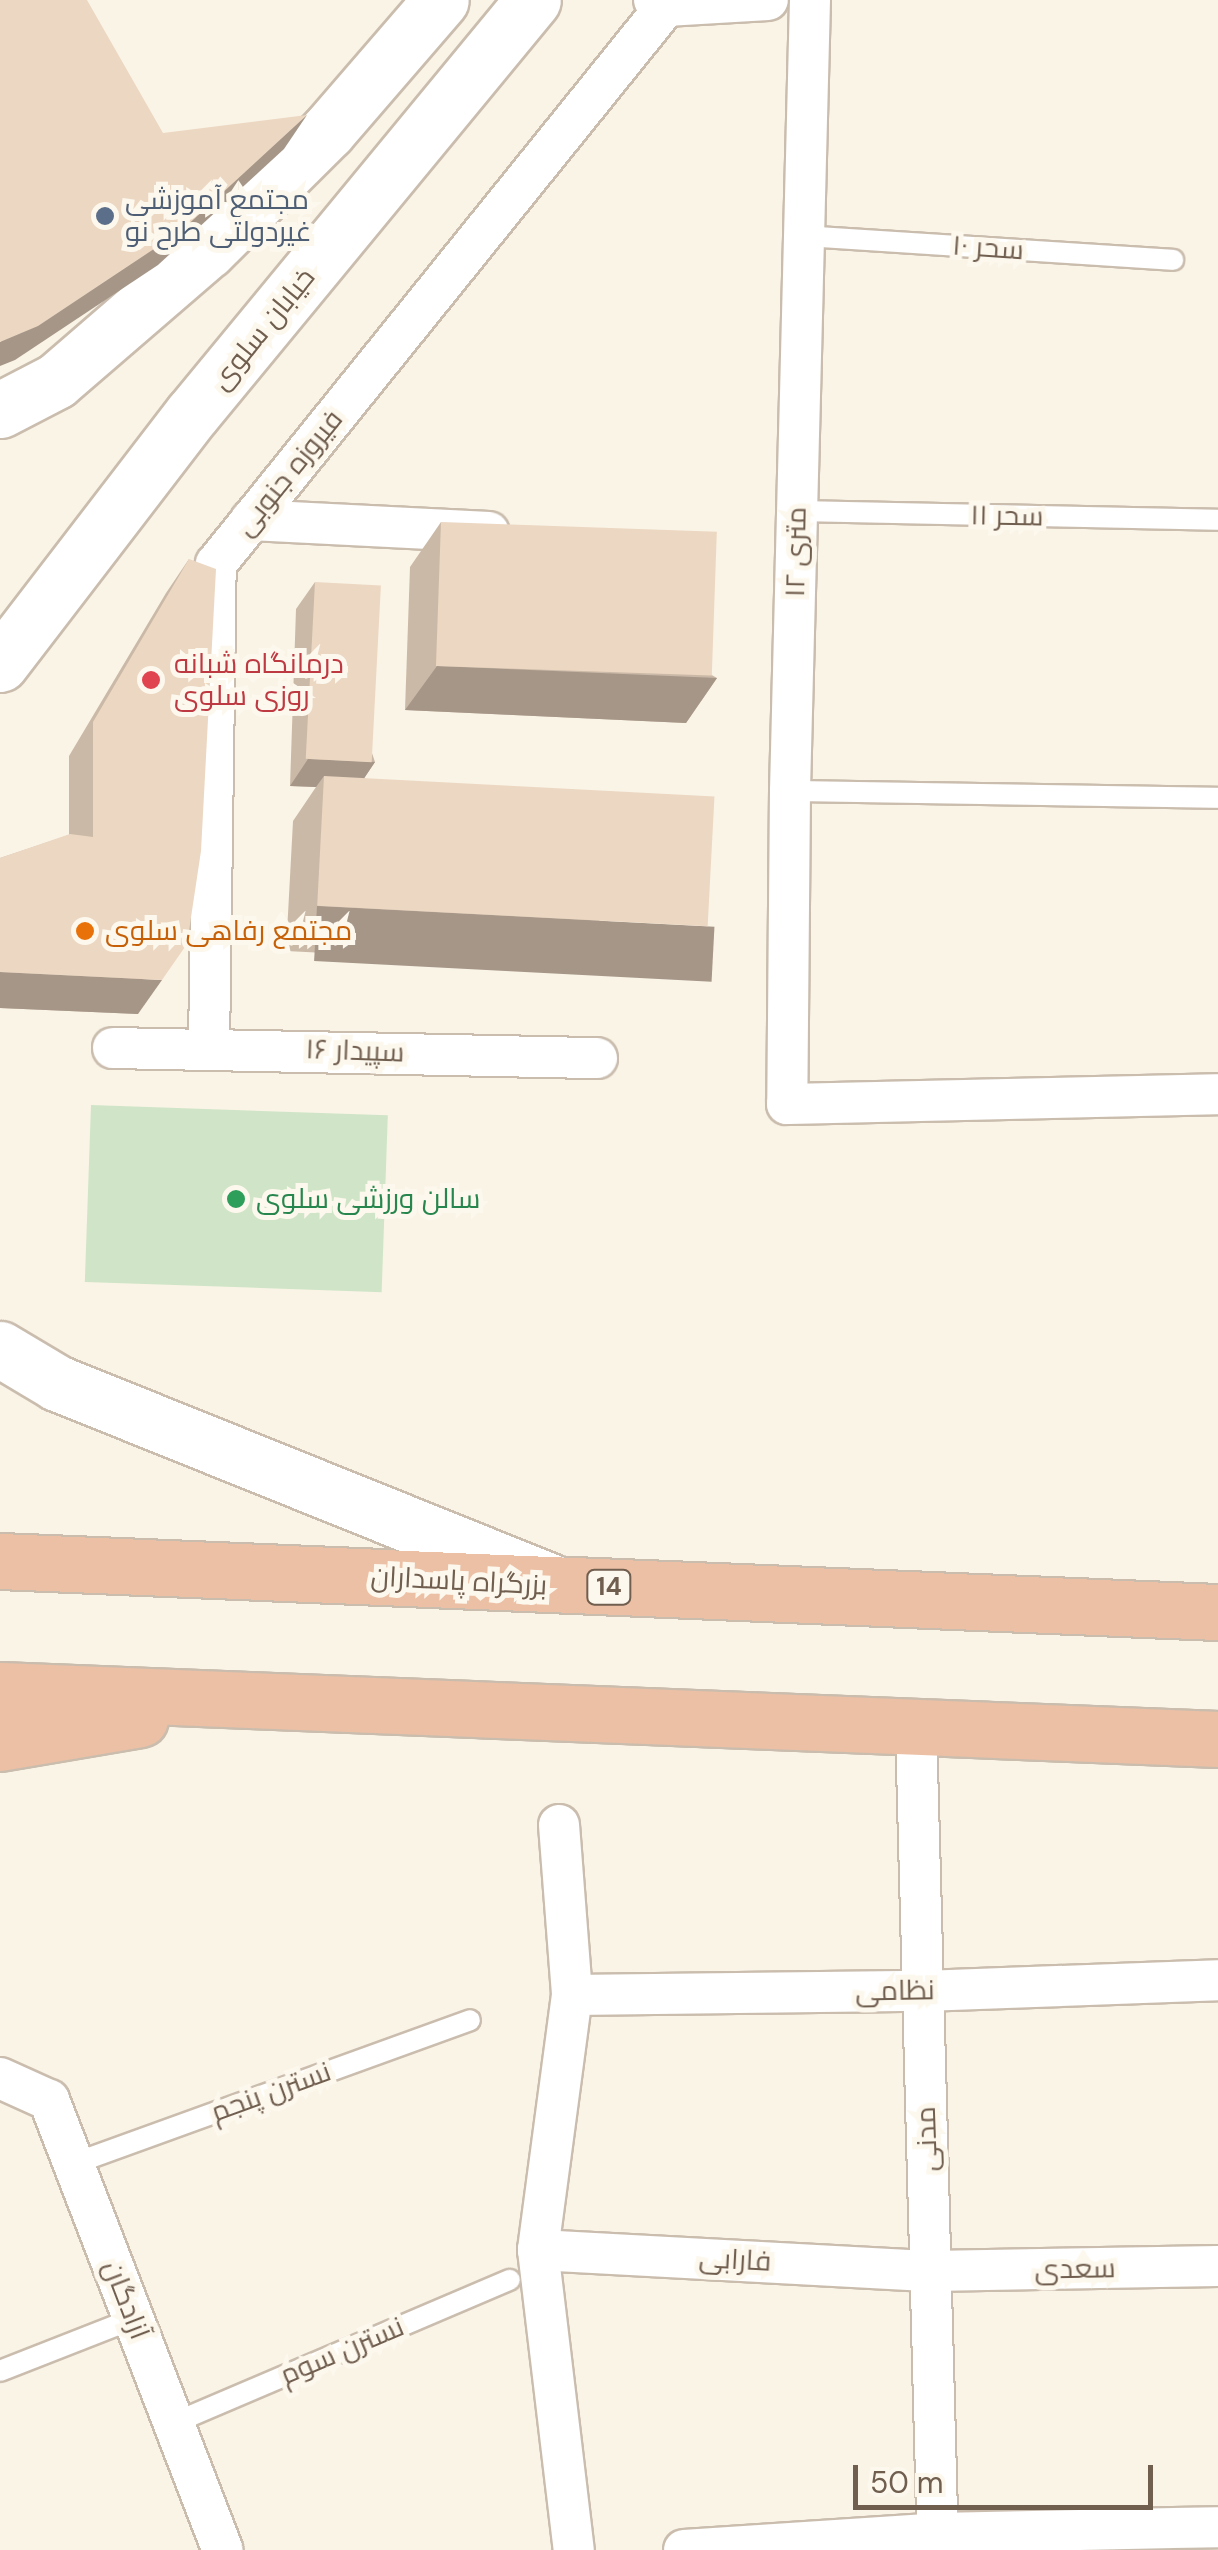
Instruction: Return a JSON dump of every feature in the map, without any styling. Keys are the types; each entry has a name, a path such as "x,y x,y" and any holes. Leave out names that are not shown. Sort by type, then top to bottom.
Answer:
{"highway":[{"name":"بزرگراه پاسداران","path":"0,1561 1218,1612"},
{"path":"0,1690 1218,1739"},
{"path":"0,1744 238,1701"}],"main road":[{"path":"0,410 56,380 202,244 441,0"},
{"name":"خیابان سلوی","path":"0,664 192,414 533,0"},
{"path":"0,1349 57,1383 561,1585"}],"street":[{"path":"660,3 768,0"},
{"name":"۱۲ متری","path":"810,0 790,792 788,1104 1218,1094"},
{"name":"فیروزه جنوبی","path":"210,1047 216,564 660,3"},
{"path":"252,520 522,534"},
{"name":"سپیدار ۱۶","path":"113,1048 210,1047 597,1058"},
{"name":"مدنی","path":"916,1728 938,2541"},
{"path":"559,1824 572,1996 538,2250 574,2550"},
{"name":"نظامی","path":"572,1996 923,1991 1218,1980"},
{"name":"آزادگان","path":"0,2078 49,2100 223,2550"},
{"name":"فارابی","path":"538,2250 931,2271"},
{"name":"سعدی","path":"931,2271 1218,2266"},
{"path":"684,2550 1218,2527"}],"lane":[{"name":"سحر ۱۰","path":"804,236 1172,260"},
{"name":"سحر ۱۱","path":"797,511 1218,520"},
{"path":"790,792 1218,798"},
{"name":"نسترن پنجم","path":"73,2164 470,2020"},
{"name":"نسترن سوم","path":"174,2423 510,2280"},
{"path":"0,2370 134,2319"}],"green space":[{"name":"سالن ورزشی سلوی","path":"91,1105 388,1115 382,1292 85,1282"}],"building":[{"name":"مجتمع آموزشی غیردولتی طرح نو","path":"0,0 87,0 163,133 307,115 181,231 38,326 0,342"},
{"path":"441,522 717,532 712,676 436,666"},
{"path":"189,559 216,569 201,851 187,944 162,980 0,972 0,858 70,834 93,837 93,722"},
{"path":"315,582 381,585 372,762 306,759"},
{"path":"324,776 714,796 708,926 317,906"}],"place":[{"name":"مجتمع آموزشی غیردولتی طرح نو","path":"105,216"},
{"name":"درمانگاه شبانه روزی سلوی","path":"151,680"},
{"name":"مجتمع رفاهی سلوی","path":"85,931"},
{"name":"سالن ورزشی سلوی","path":"236,1199"}]}
